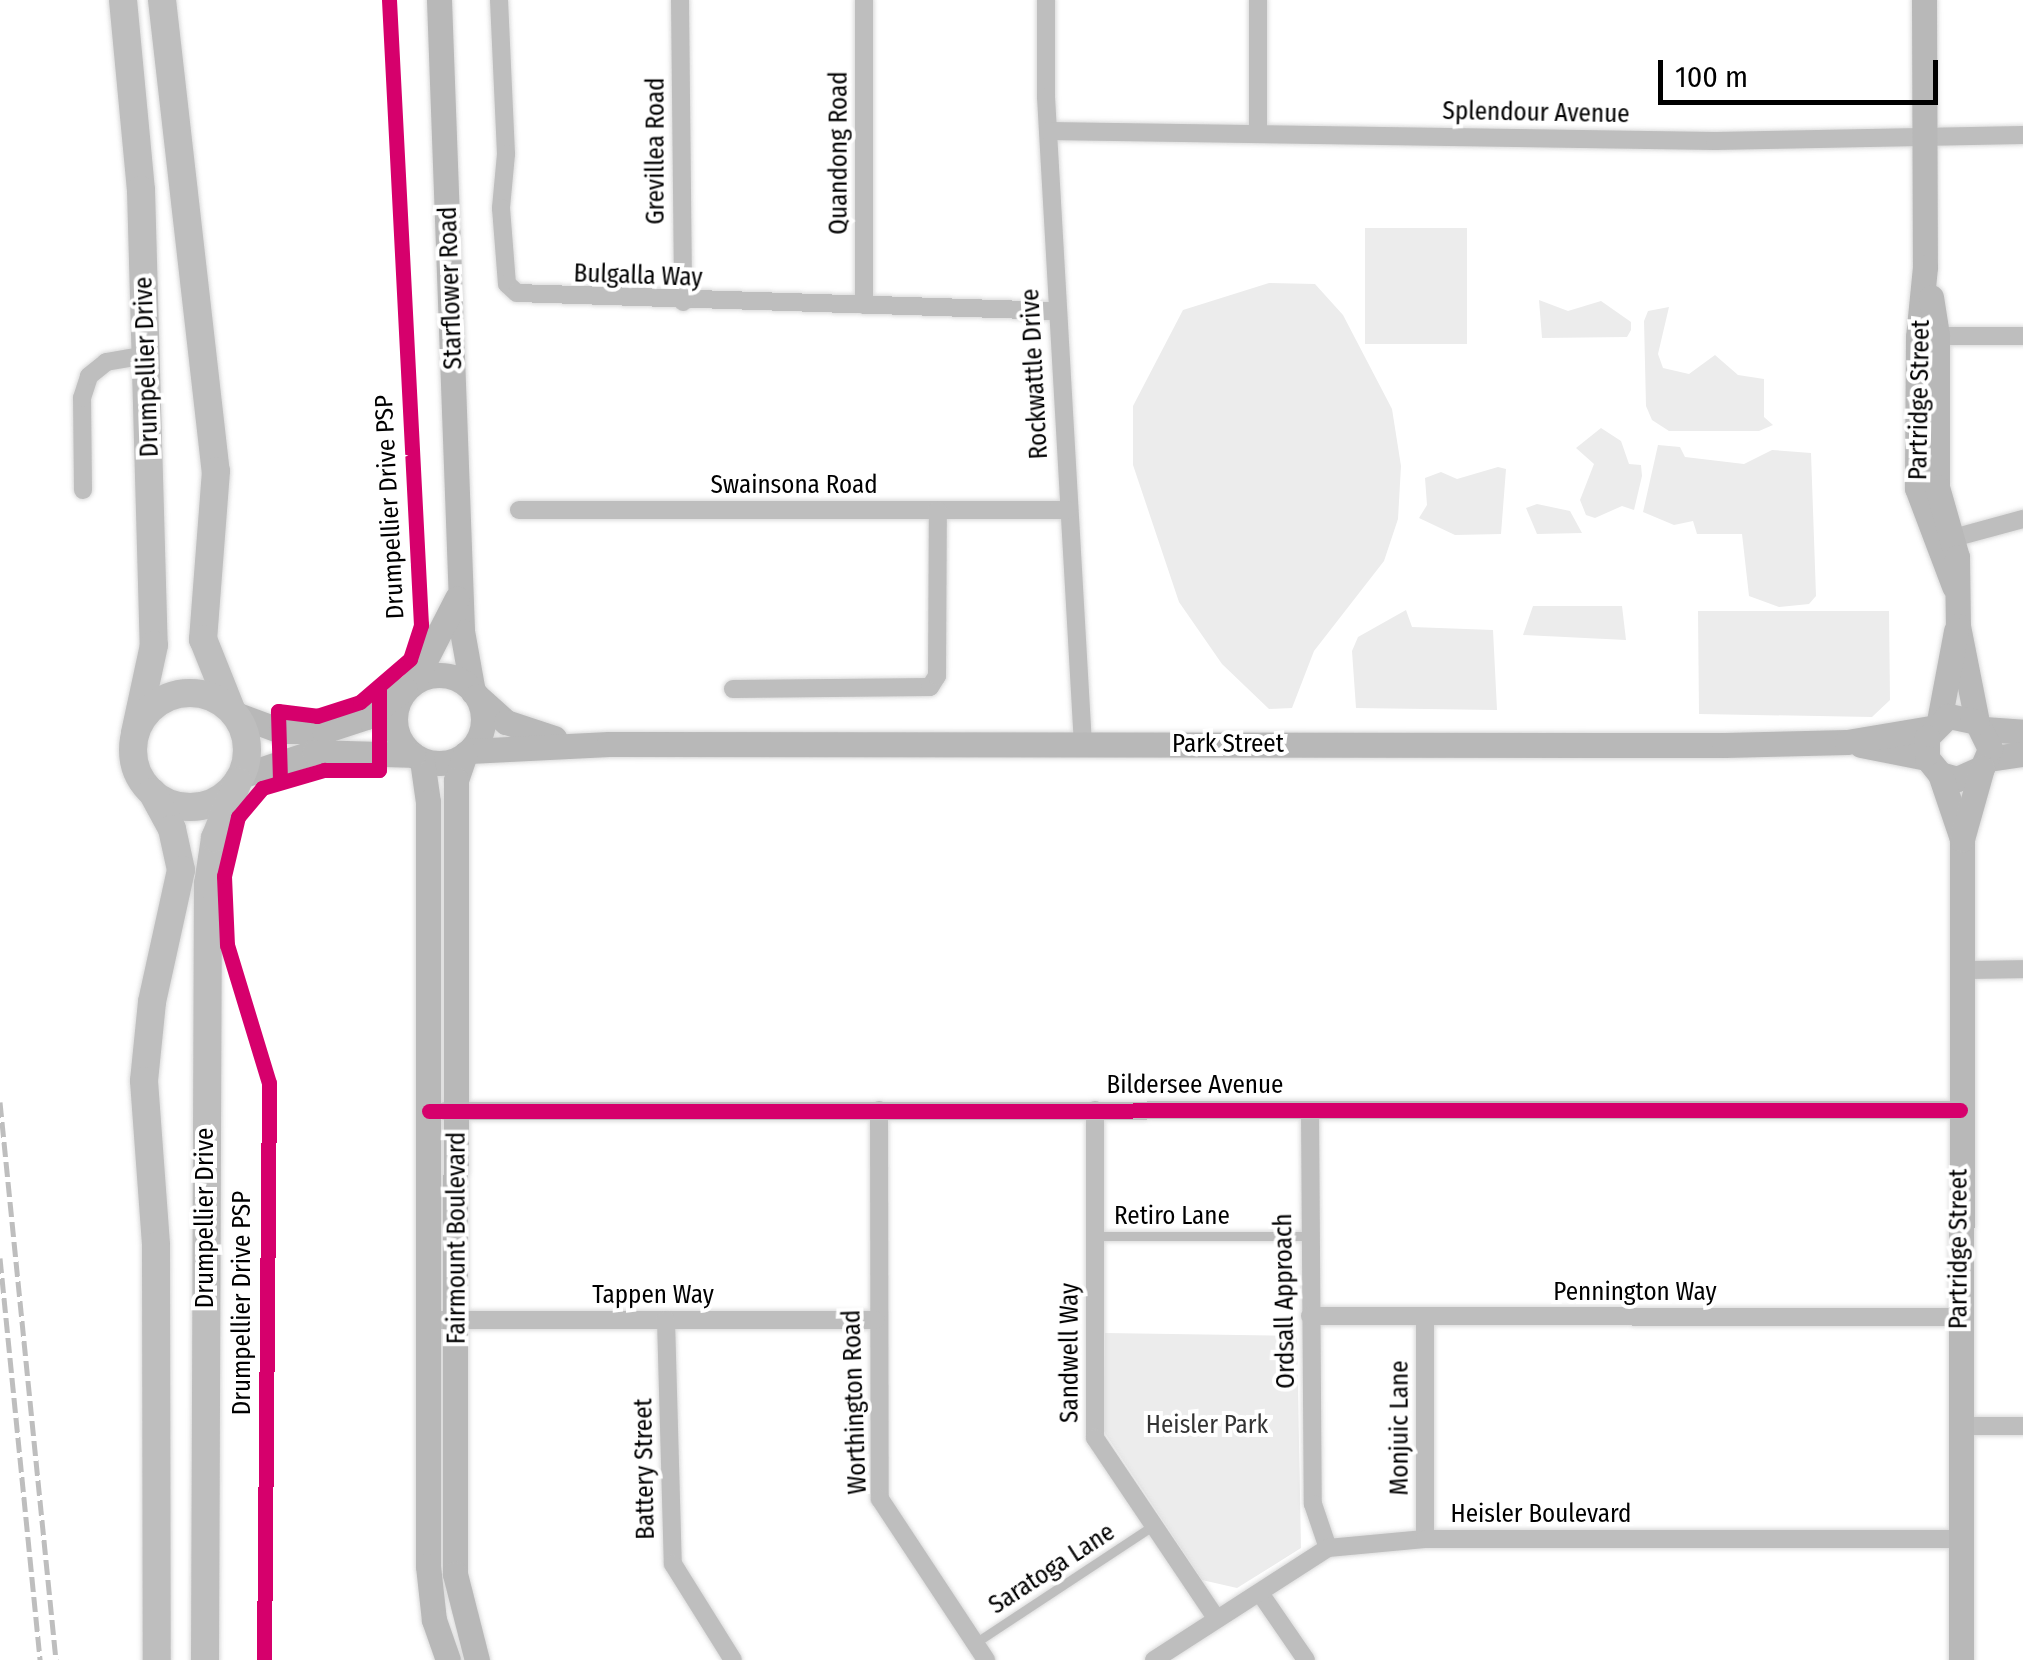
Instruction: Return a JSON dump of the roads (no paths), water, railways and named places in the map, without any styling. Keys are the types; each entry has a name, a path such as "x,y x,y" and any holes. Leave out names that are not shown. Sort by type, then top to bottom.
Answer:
{"main road":[{"name":"Drumpellier Drive","path":"123,0 142,190 154,646 135,733"},
{"name":"Drumpellier Drive","path":"162,0 216,471 204,640 233,712"},
{"path":"176,694 202,694 233,712 248,744 240,778 200,806 174,805 152,792 134,765 135,733 153,706 176,694"},
{"name":"Drumpellier Drive","path":"204,1660 208,884 216,838 240,778"},
{"name":"Drumpellier Drive","path":"152,792 172,829 181,870 152,1002 144,1082 156,1263 157,1660"}],"street":[{"name":"Starflower Road","path":"439,0 463,576 462,631 475,694"},
{"name":"Bulgalla Way","path":"498,0 508,284 528,298 1056,311"},
{"name":"Grevillea Road","path":"680,0 682,302"},
{"name":"Quandong Road","path":"864,0 864,305"},
{"name":"Rockwattle Drive","path":"1046,0 1056,311 1083,744"},
{"path":"1258,0 1258,130"},
{"name":"Partridge Street","path":"1924,0 1926,267 1937,487 1953,538 1958,626 1981,726"},
{"name":"Splendour Avenue","path":"1048,132 1258,130 1714,141 2023,135"},
{"path":"1928,336 2023,336"},
{"name":"Partridge Street","path":"1928,336 1917,488 1954,586"},
{"path":"84,490 82,398 89,376 106,362 146,355"},
{"name":"Swainsona Road","path":"518,510 1068,510"},
{"path":"732,689 930,686 937,676 938,510"},
{"path":"1953,538 2023,519"},
{"name":"Starflower Road","path":"410,686 446,626 463,576"},
{"name":"Partridge Street","path":"1936,724 1958,626"},
{"path":"233,712 281,731 324,731 366,717 410,686 443,675 475,694 483,725 467,753 442,763 418,757 314,752 240,778"},
{"path":"410,686 395,726 418,757"},
{"name":"Park Street","path":"475,694 525,731 608,744"},
{"path":"2023,732 1981,726 1958,715 1936,724 1934,766 1957,779 1984,764 2023,754"},
{"name":"Park Street","path":"467,753 608,744 1846,742 1936,724"},
{"path":"1981,726 1984,764"},
{"name":"Park Street","path":"1846,742 1934,766"},
{"name":"Fairmount Boulevard","path":"467,753 456,780 455,1574 478,1660"},
{"name":"Fairmount Boulevard","path":"418,757 428,788 428,1575 448,1660"},
{"name":"Partridge Street","path":"1961,1660 1962,839 1984,764"},
{"name":"Partridge Street","path":"1934,766 1962,839"},
{"path":"1962,970 2023,970"},
{"name":"Worthington Road","path":"879,1110 876,1320 880,1500 986,1660"},
{"name":"Sandwell Way","path":"1095,1110 1095,1438 1151,1528 1216,1618"},
{"name":"Ordsall Approach","path":"1310,1110 1313,1504 1328,1548"},
{"name":"Bildersee Avenue","path":"430,1111 1960,1110"},
{"name":"Pennington Way","path":"1310,1316 1959,1317"},
{"name":"Monjuic Lane","path":"1424,1316 1424,1539"},
{"name":"Tappen Way","path":"430,1320 876,1320"},
{"name":"Battery Street","path":"666,1320 673,1564 733,1660"},
{"path":"1960,1426 2023,1426"},
{"name":"Heisler Boulevard","path":"1154,1660 1328,1548 1424,1539 1960,1539"},
{"path":"1260,1593 1306,1660"}],"lane":[{"name":"Retiro Lane","path":"1096,1236 1308,1236"},
{"name":"Saratoga Lane","path":"975,1643 1151,1528"}],"railway":[{"path":"0,1102 56,1660"},
{"path":"0,1258 40,1660"}],"park label":[{"name":"Heisler Park","path":"1207,1425"}]}
